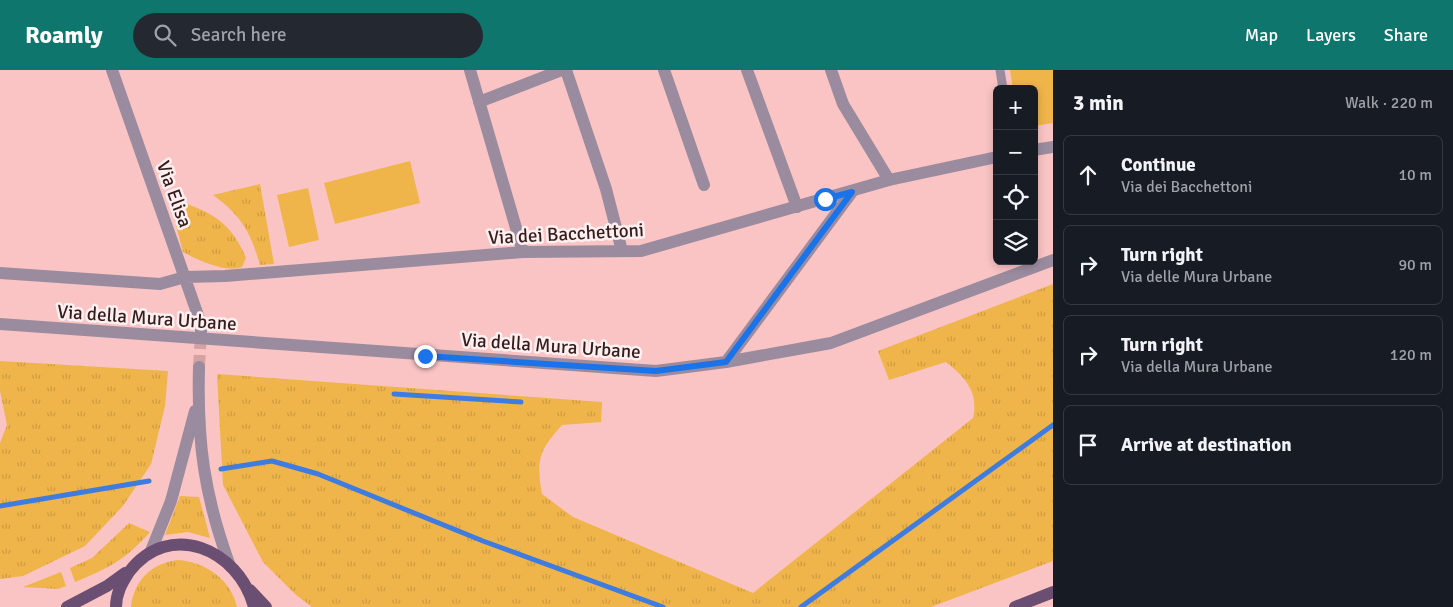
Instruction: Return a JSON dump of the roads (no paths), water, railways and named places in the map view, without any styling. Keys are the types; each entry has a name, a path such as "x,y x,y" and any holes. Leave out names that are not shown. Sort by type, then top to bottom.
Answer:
{"main road":[{"path":"67,607 108,586 151,551 174,545 196,545 215,554 230,566 266,607"},
{"path":"116,607 122,583 134,565"},
{"path":"245,585 254,607"},
{"path":"1015,607 1053,592"}],"street":[{"name":"Via Elisa","path":"112,70 201,324 200,332"},
{"path":"470,70 523,252"},
{"path":"479,102 564,70 606,189 622,251"},
{"path":"664,70 704,185"},
{"path":"747,70 797,207"},
{"path":"831,70 843,104 890,180"},
{"path":"1038,149 1053,146"},
{"name":"Via dei Bacchettoni","path":"0,273 160,284 185,277 225,276 523,252 641,251 890,180 993,158"},
{"path":"726,362 852,192"},
{"name":"Via della Mura Urbane","path":"0,324 656,371 726,362 831,343 1053,260"},
{"path":"199,367 198,402 206,491 230,566"},
{"path":"151,551 171,500 198,402"}],"lane":[{"path":"1000,70 1002,85"}],"waterway":[{"path":"394,394 521,402"},
{"path":"801,607 1053,425"},
{"path":"221,469 272,461 318,474 483,541 663,607"},
{"path":"0,506 149,481"}],"tunnel":[{"path":"199,367 201,332"}]}
